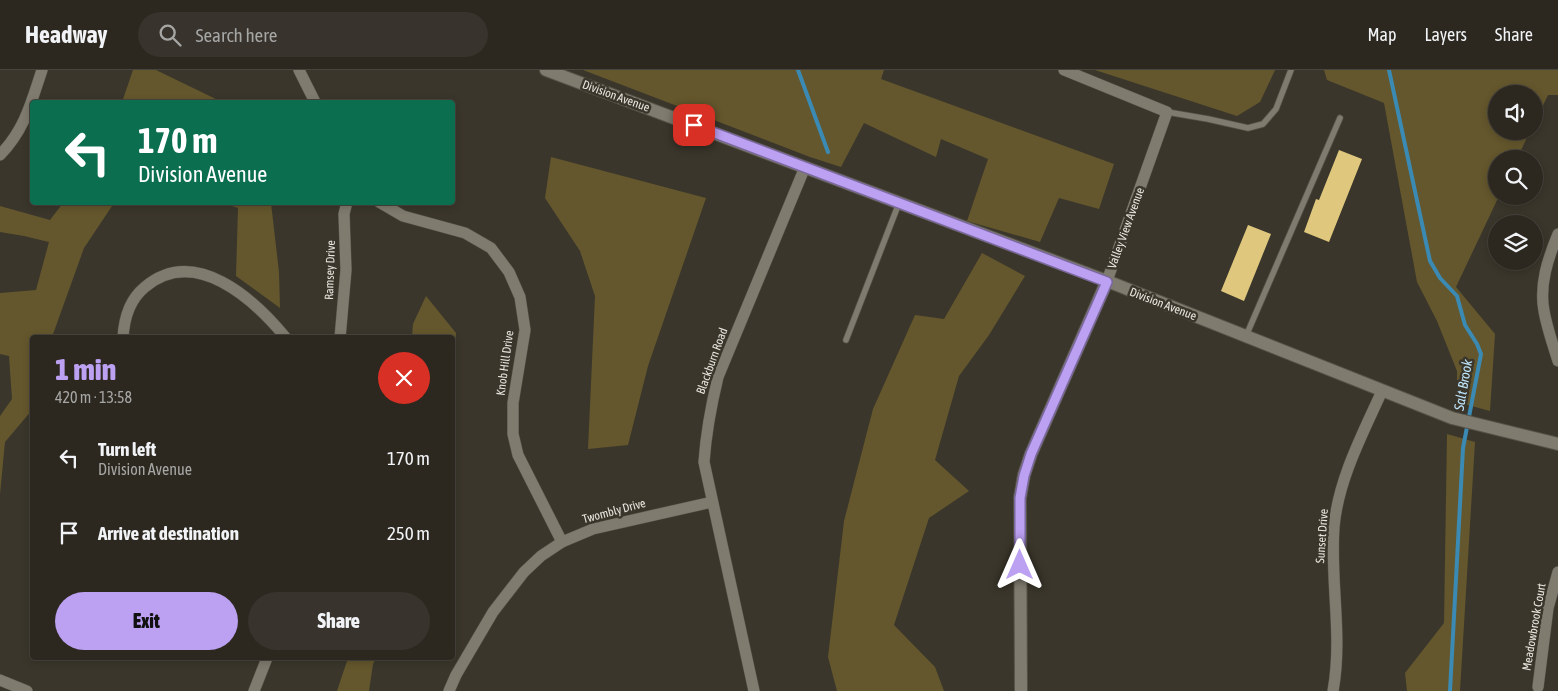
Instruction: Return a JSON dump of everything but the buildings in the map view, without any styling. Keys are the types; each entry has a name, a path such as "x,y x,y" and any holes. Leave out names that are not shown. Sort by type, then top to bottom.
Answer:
{"street":[{"path":"32,100 42,70"},
{"path":"298,70 314,100"},
{"name":"Division Avenue","path":"546,70 899,202 1452,418 1493,430 1558,444"},
{"path":"1064,70 1167,112"},
{"path":"0,155 18,134 30,106"},
{"name":"Valley View Avenue","path":"1021,691 1020,498 1024,476 1031,454 1107,282 1167,112"},
{"name":"Blackburn Road","path":"754,691 704,462 706,436 710,407 718,377 805,167"},
{"name":"Ramsey Drive","path":"340,335 346,270 344,214 346,205"},
{"name":"Knob Hill Drive","path":"384,205 403,216 465,233 490,248 509,272 520,297 525,330 513,403 513,434 518,455 562,542"},
{"path":"1558,234 1551,252 1543,290 1544,311 1558,361"},
{"path":"123,335 126,314 131,302 141,290 153,280 166,274 182,272 201,273 223,281 246,297 271,320 284,335"},
{"name":"Sunset Drive","path":"1333,691 1338,644 1333,558 1334,526 1340,497 1351,463 1382,391"},
{"name":"Twombly Drive","path":"449,691 456,675 493,612 509,591 541,556 562,542 593,529 712,502"},
{"name":"Meadowbrook Court","path":"1538,687 1548,608 1558,572"},
{"path":"254,691 266,660"},
{"path":"0,680 27,691"}],"lane":[{"path":"1167,112 1248,128 1263,124 1276,108 1291,70"},
{"path":"1246,336 1340,118"},
{"path":"846,340 899,202"}],"shaded area":[{"path":"133,70 156,70 218,100 123,100"},
{"path":"583,70 884,70 881,79 1114,164 1099,209 1059,198 1040,242 967,221 988,159 941,139 936,157 864,123 841,167 810,157"},
{"path":"1095,70 1275,70 1260,102 1237,116"},
{"path":"1324,70 1558,70 1558,95 1548,95 1543,105 1543,85 1488,85 1488,140 1526,140 1521,150 1488,150 1488,205 1495,205 1490,215 1488,215 1488,219 1456,287 1495,334 1490,411 1457,402 1457,371 1437,321 1417,282 1384,103 1327,80"},
{"path":"551,157 706,198 648,366 628,445 588,449 595,296 580,251 545,198"},
{"path":"61,205 113,205 84,248 53,335 30,335 30,412 5,442 0,494 0,416 12,399 9,356 0,354 0,293 36,290 49,242 0,232 0,206 50,220"},
{"path":"229,205 271,205 279,272 280,308 236,276 238,208"},
{"path":"982,253 1025,276 989,335 959,376 935,460 969,491 929,518 894,625 935,667 944,691 837,691 828,657 844,521 873,409 915,315 944,319"},
{"path":"426,296 456,333 455,348 455,335 412,335 413,324"},
{"path":"1447,434 1475,442 1460,691 1407,691 1405,673 1444,623"},
{"path":"347,660 375,660 369,691 337,691"}],"waterway":[{"path":"798,70 828,152"},
{"name":"Salt Brook","path":"1389,70 1430,261 1440,278 1457,296 1465,325 1481,354 1463,448 1450,691"}],"route":[{"path":"694,125 1107,282 1031,454 1024,476 1020,498 1020,565"}]}
